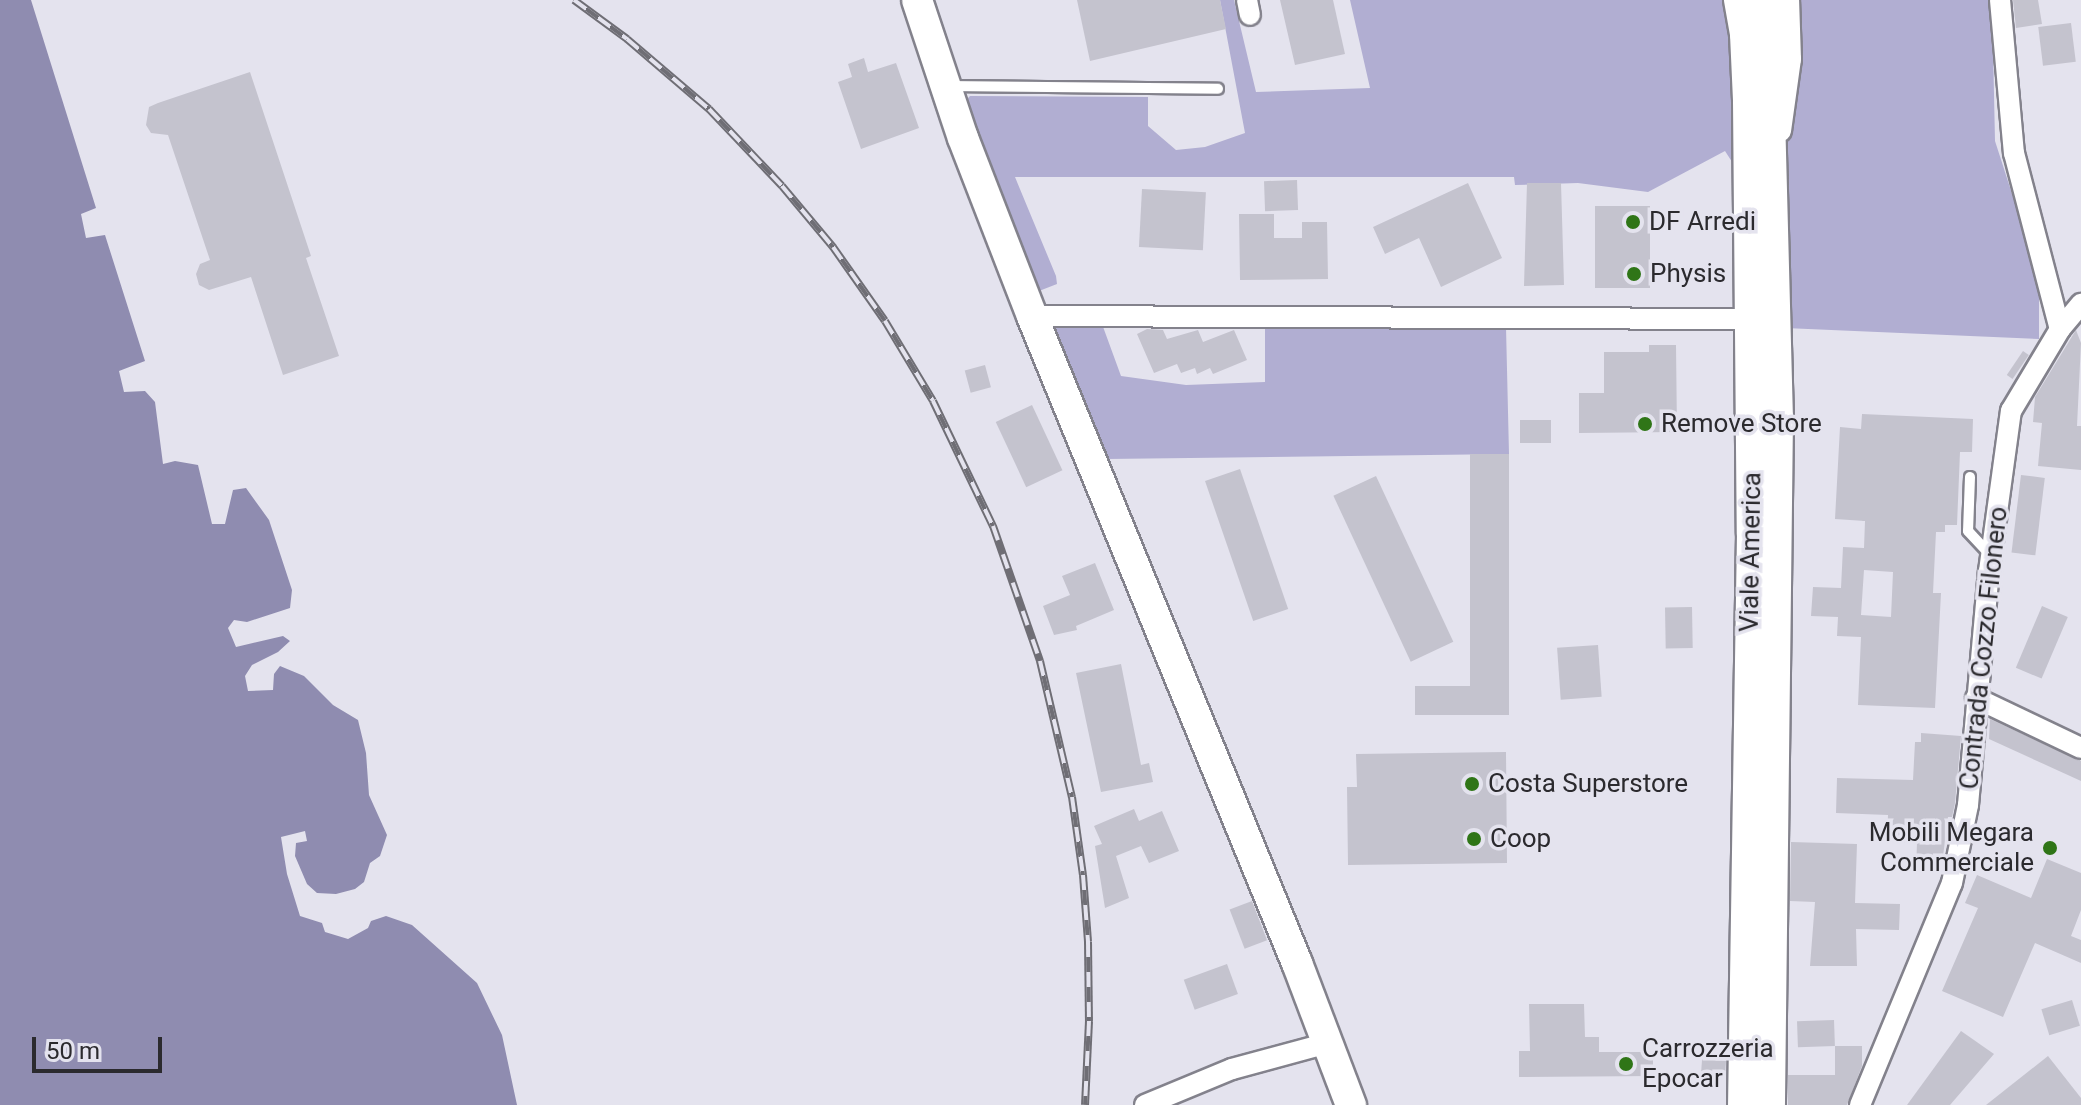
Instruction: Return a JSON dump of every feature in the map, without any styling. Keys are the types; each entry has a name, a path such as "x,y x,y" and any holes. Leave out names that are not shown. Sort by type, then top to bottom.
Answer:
{"main road":[{"path":"917,0 945,86 1032,316 1351,1105"},
{"name":"Viale America","path":"1739,0 1748,101 1752,534 1743,1105"},
{"name":"Viale America","path":"1767,0 1778,447 1770,1105"}],"street":[{"path":"1771,190 1791,59 1789,0"},
{"path":"2000,0 2014,153 2060,329"},
{"name":"Contrada Cozzo Filonero","path":"1860,1105 1952,883 1968,805 1991,557 2011,411 2060,329 2081,304"},
{"path":"1032,316 1751,319"},
{"path":"1976,698 2081,748"},
{"path":"1145,1105 1232,1069 1328,1043"}],"lane":[{"path":"945,86 1218,89"},
{"path":"1970,477 1968,531 1991,557"}],"shaded area":[{"path":"0,0 31,0 96,208 81,214 86,238 105,235 145,361 119,371 124,392 145,391 155,402 163,464 175,461 198,465 212,524 225,524 233,490 246,488 269,520 292,590 290,608 247,622 234,620 228,628 236,647 283,636 290,641 278,652 252,665 245,676 248,691 273,690 274,674 280,666 304,676 333,705 358,720 366,753 369,795 387,835 380,856 370,863 364,882 355,889 336,894 317,893 307,884 295,856 296,843 307,841 305,831 281,837 287,874 300,916 322,923 325,932 348,939 368,928 371,921 386,916 412,925 477,983 502,1035 517,1105 0,1105"},
{"path":"1220,0 1234,0 1256,92 1370,88 1350,0 1723,0 1733,56 1736,168 1725,151 1648,192 1578,183 1515,185 1514,177 1015,177 1056,276 1057,284 1039,291 1032,286 964,102 970,96 1148,97 1148,126 1176,150 1205,147 1245,133"},
{"path":"1797,0 1992,0 1995,141 2035,265 2039,293 2039,339 1785,328 1784,151"},
{"path":"1054,324 1102,324 1121,376 1186,385 1265,382 1265,325 1506,327 1509,454 1107,459"}],"building":[{"path":"1077,0 1220,0 1226,29 1090,61"},
{"path":"1280,0 1333,0 1345,54 1295,65"},
{"path":"2013,0 2038,0 2042,24 2016,28"},
{"path":"2071,23 2076,62 2043,66 2038,27"},
{"path":"864,58 868,72 896,63 919,128 861,149 838,82 852,77 848,64"},
{"path":"250,72 311,256 306,258 339,356 283,375 251,277 209,290 199,285 196,274 200,264 210,260 168,135 151,133 146,125 149,107"},
{"path":"1297,180 1298,210 1265,211 1264,181"},
{"path":"1468,183 1502,258 1441,287 1419,238 1385,254 1373,227"},
{"path":"1527,183 1561,183 1564,285 1524,286"},
{"path":"1142,189 1206,192 1203,250 1139,247"},
{"path":"1595,206 1650,206 1650,288 1595,288"},
{"path":"1239,214 1274,214 1274,238 1302,238 1302,222 1327,222 1328,279 1240,280"},
{"path":"1147,329 1163,330 1167,339 1198,330 1203,342 1234,330 1247,360 1213,374 1210,368 1197,374 1195,368 1181,373 1177,364 1154,373 1137,334"},
{"path":"2076,330 2081,343 2077,426 2081,426 2081,470 2038,466 2042,423 2033,422 2035,397"},
{"path":"1649,345 1676,345 1677,432 1579,433 1579,393 1604,393 1604,352 1649,352"},
{"path":"2023,351 2029,355 2013,379 2007,375"},
{"path":"985,365 991,387 971,393 965,370"},
{"path":"1032,405 1062,470 1026,487 996,422"},
{"path":"1862,414 1973,419 1972,452 1960,452 1957,525 1945,525 1945,532 1936,532 1933,593 1941,593 1935,708 1858,705 1861,637 1837,636 1838,617 1811,616 1813,587 1841,588 1843,547 1864,548 1865,521 1835,519 1840,427 1861,429","holes":["1864,570 1893,572 1891,617 1861,615"]},
{"path":"1520,420 1551,420 1551,443 1520,443"},
{"path":"1470,454 1509,454 1509,715 1415,715 1415,686 1470,686"},
{"path":"1240,469 1288,609 1253,621 1205,481"},
{"path":"2021,475 2045,478 2035,555 2011,552"},
{"path":"1376,476 1453,642 1411,662 1333,496"},
{"path":"1095,563 1114,610 1076,626 1077,630 1054,635 1043,606 1070,595 1062,576"},
{"path":"2042,606 2068,617 2042,679 2016,668"},
{"path":"1665,607 1692,607 1693,648 1666,648"},
{"path":"1598,645 1602,697 1561,700 1557,648"},
{"path":"1121,664 1141,765 1149,763 1153,782 1101,792 1076,673"},
{"path":"1990,719 2081,761 2081,781 1989,739"},
{"path":"1921,733 1961,736 1955,803 1952,817 1948,817 1941,872 1916,871 1917,843 1887,842 1888,815 1836,813 1837,778 1913,780 1915,742 1921,742"},
{"path":"1506,752 1507,863 1348,865 1347,787 1357,787 1356,754"},
{"path":"1134,809 1139,821 1162,811 1179,851 1149,863 1141,846 1116,856 1129,898 1105,908 1095,846 1102,844 1094,826"},
{"path":"1791,842 1857,844 1855,903 1900,904 1899,930 1856,929 1857,966 1810,966 1815,902 1790,901"},
{"path":"2047,859 2081,873 2081,910 2071,936 2081,940 2081,963 2035,943 2003,1017 1942,991 1978,908 1965,903 1977,875 2031,898"},
{"path":"1252,901 1267,940 1245,949 1230,910"},
{"path":"1227,964 1238,994 1195,1010 1184,980"},
{"path":"2072,1000 2080,1026 2049,1035 2041,1009"},
{"path":"1529,1004 1584,1004 1585,1037 1599,1037 1599,1052 1653,1052 1653,1076 1519,1077 1519,1051 1530,1051"},
{"path":"1834,1020 1835,1046 1798,1047 1797,1021"},
{"path":"1961,1031 1994,1054 1950,1105 1907,1105"},
{"path":"1835,1046 1862,1046 1862,1066 1847,1105 1788,1105 1788,1075 1835,1075"},
{"path":"2048,1056 2081,1098 2081,1105 1986,1105"},
{"path":"1702,1059 1726,1061 1725,1076 1701,1074"}],"railway":[{"path":"574,0 627,39 709,109 782,186 833,247 885,321 933,401 993,526 1040,661 1072,797 1088,942 1089,1021 1085,1105"}],"place":[{"name":"DF Arredi","path":"1633,222"},
{"name":"Physis","path":"1634,274"},
{"name":"Remove Store","path":"1645,424"},
{"name":"Costa Superstore","path":"1472,784"},
{"name":"Coop","path":"1474,839"},
{"name":"Mobili Megara Commerciale","path":"2050,848"},
{"name":"Carrozzeria Epocar","path":"1626,1064"}]}
